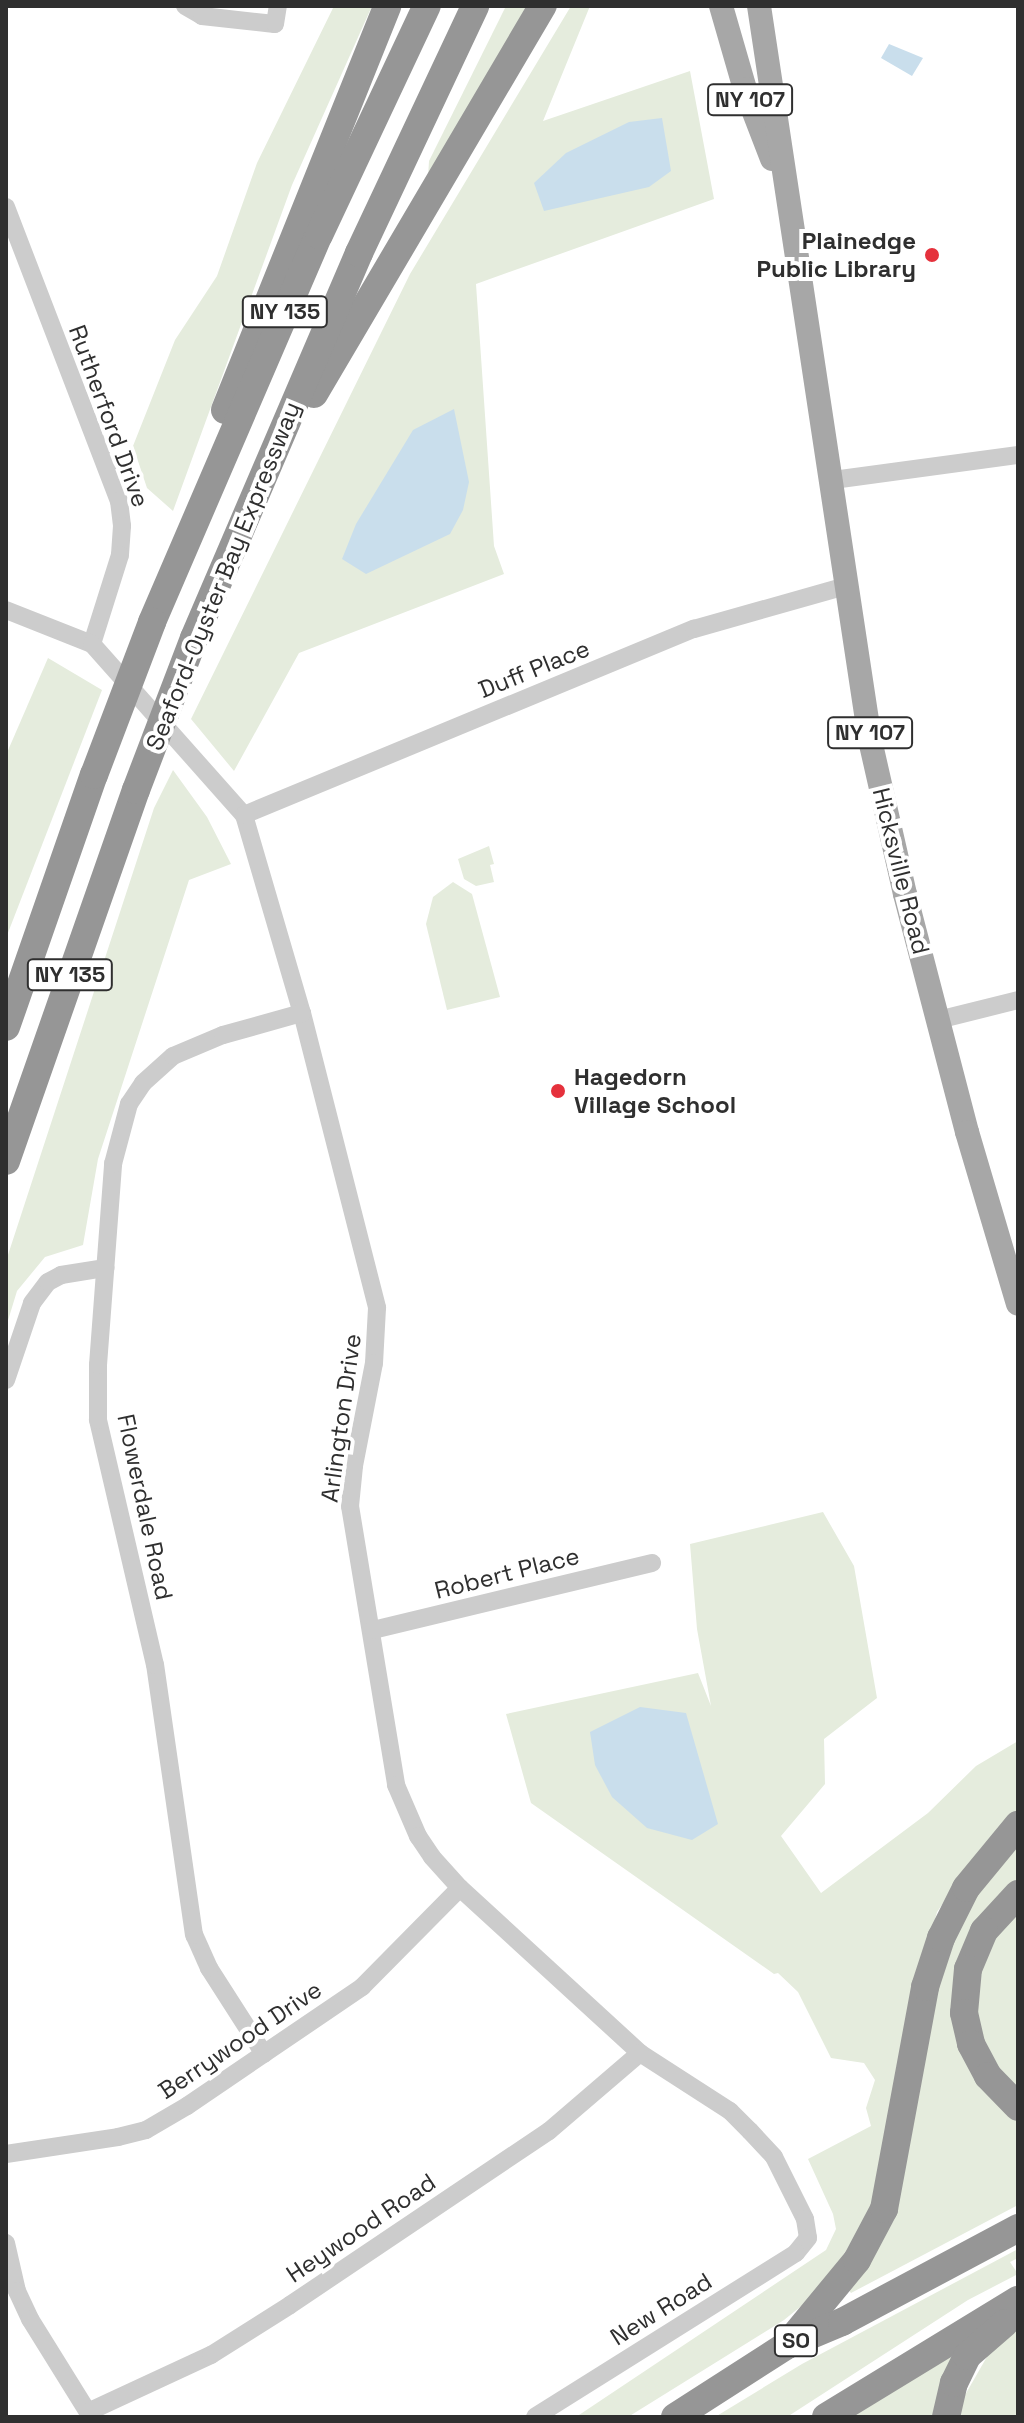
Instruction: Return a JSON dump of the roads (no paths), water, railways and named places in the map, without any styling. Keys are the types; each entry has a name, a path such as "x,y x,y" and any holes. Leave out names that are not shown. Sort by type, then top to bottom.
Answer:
{"highway":[{"path":"152,622 238,374 387,6"},
{"name":"Seaford-Oyster Bay Expressway","path":"6,1027 94,775 152,622 319,235 427,6"},
{"name":"Seaford-Oyster Bay Expressway","path":"6,1161 136,790 194,638 359,253 475,6"},
{"path":"252,498 543,6"},
{"path":"787,2345 857,2260 884,2209 925,1987 941,1938 966,1888 1018,1825"},
{"path":"1018,1894 984,1931 968,1969 964,2013 971,2044 988,2076 1018,2107"},
{"name":"SO","path":"675,2417 787,2345 842,2322 1018,2228"},
{"path":"826,2417 1018,2300"},
{"path":"946,2417 954,2383 967,2356 1018,2312"}],"main road":[{"name":"Hicksville Road","path":"721,6 745,89 785,192"},
{"name":"Hicksville Road","path":"759,6 870,740 938,1020 1018,1304"}],"street":[{"path":"185,6 202,16 275,24 278,6"},
{"name":"Rutherford Drive","path":"6,207 119,501 122,526 120,555 92,644"},
{"path":"833,480 1018,455"},
{"name":"Duff Place","path":"244,815 694,629 847,577"},
{"name":"Arlington Drive","path":"6,610 92,644 244,815 302,1013 377,1308 374,1363 354,1466 350,1506 373,1630 396,1785 418,1836 460,1888 640,2053 730,2111 750,2131 774,2157 805,2219 808,2238"},
{"path":"938,1020 1018,1000"},
{"name":"Flowerdale Road","path":"264,2054 209,1968 194,1935 155,1665 98,1420 105,1268 118,1138 129,1104 143,1083 173,1056 223,1035 302,1013"},
{"path":"6,1380 32,1303 48,1282 61,1275 105,1268"},
{"name":"Robert Place","path":"373,1630 652,1563"},
{"name":"Berrywood Drive","path":"6,2154 146,2130 362,1987 460,1888"},
{"name":"Heywood Road","path":"90,2415 211,2355 290,2305 549,2131 640,2053"},
{"name":"New Road","path":"535,2417 796,2253 808,2238"},
{"path":"6,2243 17,2291 30,2319 90,2415"}],"water":[{"path":"889,44 923,58 912,76 881,58"},
{"path":"662,118 671,171 649,187 544,211 534,183 566,153 629,122"},
{"path":"454,409 469,482 463,510 450,534 366,574 342,559 356,524 413,430"},
{"path":"640,1707 686,1713 718,1824 692,1840 647,1828 612,1797 595,1765 590,1732"}],"place":[{"name":"Plainedge Public Library","path":"932,255"},
{"name":"Hagedorn Village School","path":"558,1091"}]}
